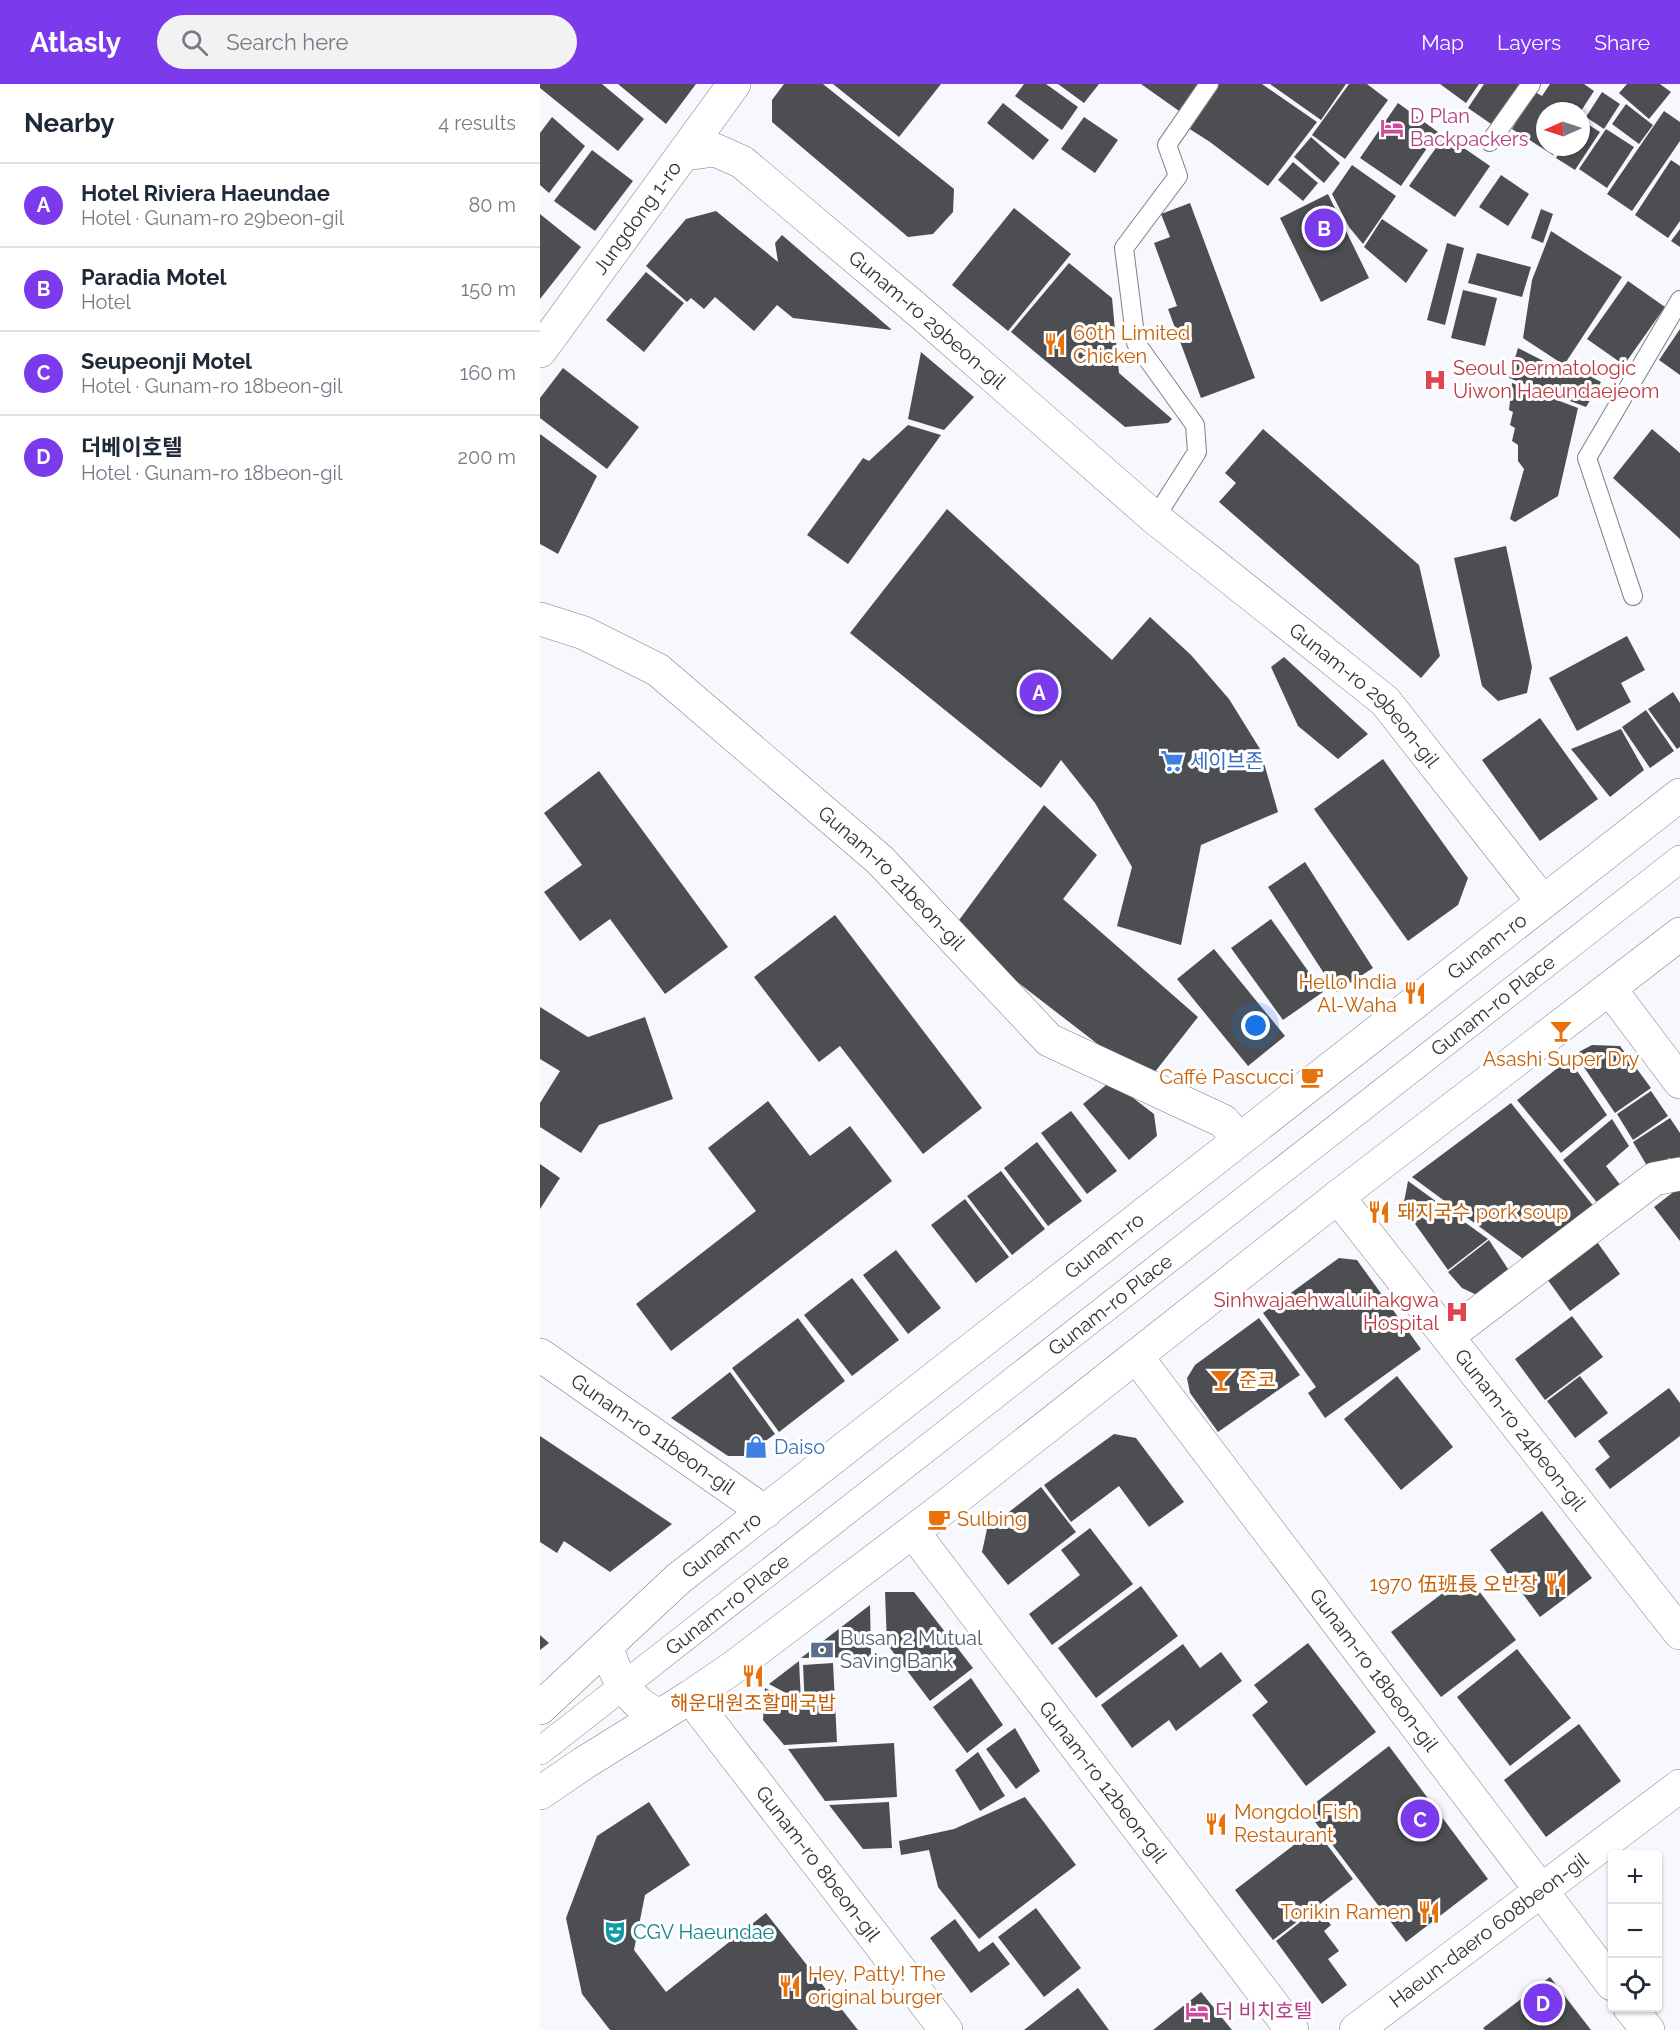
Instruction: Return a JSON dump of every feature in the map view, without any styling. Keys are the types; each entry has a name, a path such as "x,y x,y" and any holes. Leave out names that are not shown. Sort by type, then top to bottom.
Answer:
{"street":[{"name":"Jungdong 1-ro","path":"540,351 685,154 731,85"},
{"name":"Gunam-ro 29beon-gil","path":"685,154 716,150 742,162 912,306 1155,518 1385,701 1543,902"},
{"name":"Gunam-ro 21beon-gil","path":"540,619 584,633 658,670 880,860 1049,1040 1223,1121 1239,1139"},
{"name":"Gunam-ro","path":"540,1708 607,1648 678,1579 1680,795"},
{"name":"Gunam-ro Place","path":"540,1751 1680,859"},
{"path":"540,1793 584,1762 690,1697 734,1667 913,1532 1339,1196 1680,934"},
{"path":"1610,989 1680,1082"},
{"path":"1448,1336 1654,1179 1680,1174"},
{"name":"Gunam-ro 24beon-gil","path":"1339,1196 1680,1633"},
{"name":"Gunam-ro 11beon-gil","path":"540,1355 765,1512"},
{"name":"Gunam-ro 18beon-gil","path":"1136,1356 1608,1979"},
{"name":"Gunam-ro 12beon-gil","path":"913,1532 1292,2030"},
{"path":"607,1648 612,1667 624,1685 640,1705 660,1716"},
{"name":"Gunam-ro 8beon-gil","path":"690,1697 946,2030"},
{"name":"Haeun-daero 608beon-gil","path":"1356,2030 1680,1786"},
{"path":"1634,2012 1648,2030"}],"lane":[{"path":"1155,518 1197,452 1194,425 1136,343 1125,248 1178,176 1167,145 1209,84"},
{"path":"1490,142 1531,84"},
{"path":"1633,596 1587,458 1680,300"}],"building":[{"path":"540,84 602,84 644,119 618,151 540,88"},
{"path":"618,84 696,84 666,124"},
{"path":"784,84 823,84 954,189 953,212 933,234 908,237 772,122 772,100"},
{"path":"833,84 941,84 899,137"},
{"path":"1024,84 1046,84 1078,107 1062,130 1015,96"},
{"path":"1058,84 1099,84 1084,103"},
{"path":"1141,84 1202,84 1182,113"},
{"path":"1212,84 1262,84 1317,122 1268,186 1185,126"},
{"path":"1270,84 1346,84 1321,120"},
{"path":"1349,84 1367,84 1388,100 1345,159 1312,135"},
{"path":"1440,84 1479,84 1466,103"},
{"path":"1484,84 1524,84 1497,128 1468,108"},
{"path":"1550,84 1584,84 1594,91 1587,102 1536,102 1536,144 1512,129 1535,92 1542,96"},
{"path":"1627,84 1660,84 1671,92 1649,119 1619,93"},
{"path":"1602,92 1620,104 1604,129 1590,120 1590,111"},
{"path":"1003,103 1049,140 1033,160 987,123"},
{"path":"1398,103 1438,132 1401,186 1360,158"},
{"path":"1626,104 1653,125 1639,144 1612,124"},
{"path":"1664,111 1680,122 1680,141 1632,211 1607,194"},
{"path":"552,117 585,146 549,193 540,185 540,133"},
{"path":"1084,117 1118,140 1095,173 1061,149"},
{"path":"1590,126 1600,132 1590,147"},
{"path":"1606,129 1634,147 1607,188 1579,169 1590,156"},
{"path":"1445,135 1490,166 1455,217 1409,186"},
{"path":"1311,137 1340,163 1324,183 1294,157"},
{"path":"592,150 633,181 595,231 554,201"},
{"path":"1557,156 1584,156 1575,170 1556,158"},
{"path":"1671,160 1680,166 1680,221 1668,238 1635,215"},
{"path":"1293,162 1318,183 1303,201 1278,180"},
{"path":"1352,165 1396,196 1363,244 1349,227 1332,194"},
{"path":"1501,175 1529,194 1508,226 1479,207"},
{"path":"1328,194 1369,278 1321,302 1280,218"},
{"path":"1190,203 1255,378 1201,398 1168,309 1177,306 1154,243 1170,237 1161,214"},
{"path":"1014,208 1071,254 1008,331 952,285"},
{"path":"1541,209 1553,214 1543,243 1531,238"},
{"path":"716,211 778,262 775,243 782,235 892,330 793,318 777,305 754,331 715,297 704,309 691,298 687,302 646,266 686,219"},
{"path":"540,214 581,247 540,299"},
{"path":"1382,219 1428,250 1406,283 1364,247"},
{"path":"1680,229 1680,247 1671,241"},
{"path":"1551,231 1622,277 1564,365 1523,338 1532,280"},
{"path":"1447,243 1464,248 1445,325 1427,320"},
{"path":"1477,253 1531,267 1522,297 1468,283"},
{"path":"1069,263 1112,298 1119,373 1172,419 1168,423 1125,427 1011,332"},
{"path":"646,272 684,303 644,352 606,320"},
{"path":"1628,281 1665,307 1624,365 1587,339"},
{"path":"1463,290 1497,298 1485,346 1451,338"},
{"path":"1680,329 1680,375 1659,360"},
{"path":"1518,348 1569,374 1573,367 1601,382 1586,407 1509,378"},
{"path":"921,352 974,397 944,430 908,419"},
{"path":"563,368 639,427 607,469 540,418 540,398"},
{"path":"1512,383 1578,408 1558,496 1515,522 1510,519 1524,469 1518,461 1518,445 1512,441 1515,428 1510,425 1513,412 1509,410"},
{"path":"908,425 941,435 848,564 807,535 863,458 869,461"},
{"path":"1263,429 1419,565 1440,656 1421,678 1219,502 1236,483 1225,473"},
{"path":"1652,429 1680,453 1680,539 1613,478"},
{"path":"540,434 597,476 558,554 540,544"},
{"path":"947,509 1112,660 1150,617 1191,655 1229,699 1260,749 1278,812 1201,845 1181,945 1117,926 1132,867 1095,803 1061,760 1041,788 850,633"},
{"path":"1506,546 1532,667 1527,693 1498,701 1482,686 1454,558"},
{"path":"1627,636 1645,670 1621,683 1631,702 1577,731 1549,678"},
{"path":"1284,657 1368,734 1338,759 1298,726 1271,667"},
{"path":"1673,692 1680,703 1680,747 1677,749 1648,709"},
{"path":"1646,710 1674,751 1650,768 1622,727"},
{"path":"1540,718 1598,799 1540,841 1482,760"},
{"path":"1621,729 1644,770 1610,797 1571,749"},
{"path":"1383,759 1468,878 1458,905 1408,941 1314,809"},
{"path":"599,771 728,947 665,994 610,919 580,941 544,892 582,865 544,813"},
{"path":"1044,805 1097,855 1063,899 1198,1017 1147,1082 951,931"},
{"path":"1305,862 1373,968 1336,992 1268,887"},
{"path":"835,915 982,1108 923,1154 840,1046 819,1062 754,977"},
{"path":"1271,919 1323,992 1283,1020 1231,948"},
{"path":"1214,949 1285,1036 1248,1066 1177,979"},
{"path":"540,1007 588,1037 645,1017 673,1099 599,1125 581,1153 540,1127 540,1103 560,1071 540,1059"},
{"path":"1592,1045 1620,1046 1651,1088 1615,1113 1575,1054"},
{"path":"1569,1059 1607,1115 1561,1153 1517,1100"},
{"path":"1111,1081 1154,1114 1157,1136 1129,1160 1083,1104"},
{"path":"1651,1091 1668,1116 1633,1140 1617,1114"},
{"path":"768,1101 810,1156 850,1126 892,1181 671,1351 636,1304 756,1211 708,1148"},
{"path":"1511,1103 1595,1208 1526,1261 1412,1177"},
{"path":"1071,1111 1117,1171 1087,1194 1041,1133"},
{"path":"1670,1118 1680,1133 1680,1165 1669,1158 1650,1171 1633,1142"},
{"path":"1612,1119 1629,1146 1606,1166 1621,1186 1599,1205 1563,1160"},
{"path":"1037,1142 1082,1201 1048,1226 1004,1168"},
{"path":"540,1164 560,1178 540,1209"},
{"path":"1001,1171 1045,1229 1012,1255 967,1196"},
{"path":"1408,1181 1488,1239 1448,1270 1403,1207"},
{"path":"1680,1187 1680,1241 1654,1207"},
{"path":"965,1199 1009,1257 976,1283 931,1225"},
{"path":"1595,1239 1620,1274 1570,1311 1545,1276"},
{"path":"1489,1240 1510,1272 1479,1296 1462,1288 1448,1272"},
{"path":"896,1250 941,1308 908,1334 863,1275"},
{"path":"1339,1258 1357,1260 1421,1349 1325,1418 1308,1393 1316,1387 1263,1313"},
{"path":"852,1278 899,1340 852,1376 804,1315"},
{"path":"1572,1316 1603,1357 1545,1400 1515,1359"},
{"path":"798,1318 845,1381 779,1432 732,1368"},
{"path":"1259,1318 1300,1375 1218,1432 1190,1393 1187,1378 1195,1365"},
{"path":"730,1372 775,1434 745,1456 728,1456 671,1418"},
{"path":"1397,1376 1453,1447 1401,1490 1344,1419"},
{"path":"1580,1376 1608,1413 1575,1438 1547,1401"},
{"path":"1669,1388 1680,1403 1680,1436 1610,1489 1595,1469 1610,1457 1598,1441"},
{"path":"1114,1434 1136,1438 1184,1502 1149,1527 1119,1486 1071,1522 1044,1485"},
{"path":"540,1436 672,1524 610,1572 564,1541 557,1553 540,1542"},
{"path":"1041,1487 1076,1532 1008,1585 982,1552 987,1529"},
{"path":"1542,1511 1592,1578 1540,1617 1490,1550"},
{"path":"1090,1528 1133,1584 1052,1645 1029,1614 1080,1575 1061,1550"},
{"path":"1467,1575 1516,1640 1441,1697 1391,1632"},
{"path":"1141,1586 1178,1636 1096,1698 1058,1648"},
{"path":"885,1592 914,1592 973,1668 930,1701 887,1644"},
{"path":"870,1605 871,1657 801,1658"},
{"path":"540,1635 549,1643 540,1650"},
{"path":"1308,1643 1376,1732 1306,1786 1252,1715 1268,1702 1254,1685"},
{"path":"1183,1644 1200,1668 1221,1652 1242,1681 1176,1731 1169,1720 1132,1748 1101,1705"},
{"path":"1517,1649 1571,1718 1510,1766 1457,1697"},
{"path":"799,1661 801,1701 769,1684"},
{"path":"833,1663 837,1742 784,1745 763,1720 765,1688 805,1708 803,1665"},
{"path":"971,1678 1003,1725 967,1753 933,1707"},
{"path":"1579,1724 1621,1781 1546,1837 1504,1780"},
{"path":"1015,1728 1040,1771 1016,1789 986,1749"},
{"path":"894,1743 897,1797 825,1801 788,1749"},
{"path":"1389,1746 1488,1879 1406,1942 1306,1810"},
{"path":"978,1752 1005,1796 980,1811 955,1770"},
{"path":"1025,1797 1076,1865 979,1939 938,1887 929,1850 901,1855 899,1841 954,1829"},
{"path":"649,1802 690,1865 645,1895 634,1950 666,1992 766,1913 858,2030 610,2030 582,1994 566,1918 597,1836"},
{"path":"889,1802 892,1848 863,1849 829,1805"},
{"path":"1315,1829 1353,1879 1273,1940 1235,1890"},
{"path":"1036,1908 1081,1968 1044,1997 998,1937"},
{"path":"1318,1908 1331,1925 1324,1931 1339,1951 1328,1959 1347,1985 1322,2004 1276,1941"},
{"path":"955,1919 979,1952 993,1942 1010,1964 971,1993 930,1938"},
{"path":"1550,1977 1591,2030 1485,2030 1483,2028"},
{"path":"1078,1988 1109,2030 1024,2030"},
{"name":"더 비치호텔","path":"1201,1992 1232,2030 1153,2030"}],"place":[{"name":"D Plan Backpackers","path":"1392,128"},
{"name":"Paradia Motel","path":"1324,228"},
{"name":"60th Limited Chicken","path":"1055,344"},
{"name":"Seoul Dermatologic Uiwon Haeundaejeom","path":"1435,380"},
{"name":"Hotel Riviera Haeundae","path":"1039,692"},
{"name":"세이브존","path":"1172,761"},
{"name":"Hello India Al-Waha","path":"1415,993"},
{"name":"Asashi Super Dry","path":"1561,1031"},
{"name":"Caffé Pascucci","path":"1312,1077"},
{"name":"돼지국수 pork soup","path":"1379,1212"},
{"name":"Sinhwajaehwaluihakgwa Hospital","path":"1457,1312"},
{"name":"준코","path":"1221,1380"},
{"name":"Daiso","path":"756,1447"},
{"name":"Sulbing","path":"939,1519"},
{"name":"1970 伍班長 오반장","path":"1556,1584"},
{"name":"Busan 2 Mutual Saving Bank","path":"822,1650"},
{"name":"해운대원조할매국밥","path":"753,1676"},
{"name":"Seupeonji Motel","path":"1420,1819"},
{"name":"Mongdol Fish Restaurant","path":"1216,1824"},
{"name":"Torikin Ramen","path":"1429,1912"},
{"name":"CGV Haeundae","path":"615,1932"},
{"name":"Hey, Patty! The original burger","path":"790,1986"},
{"name":"더베이호텔","path":"1543,2003"},
{"name":"더 비치호텔","path":"1197,2011"}]}
